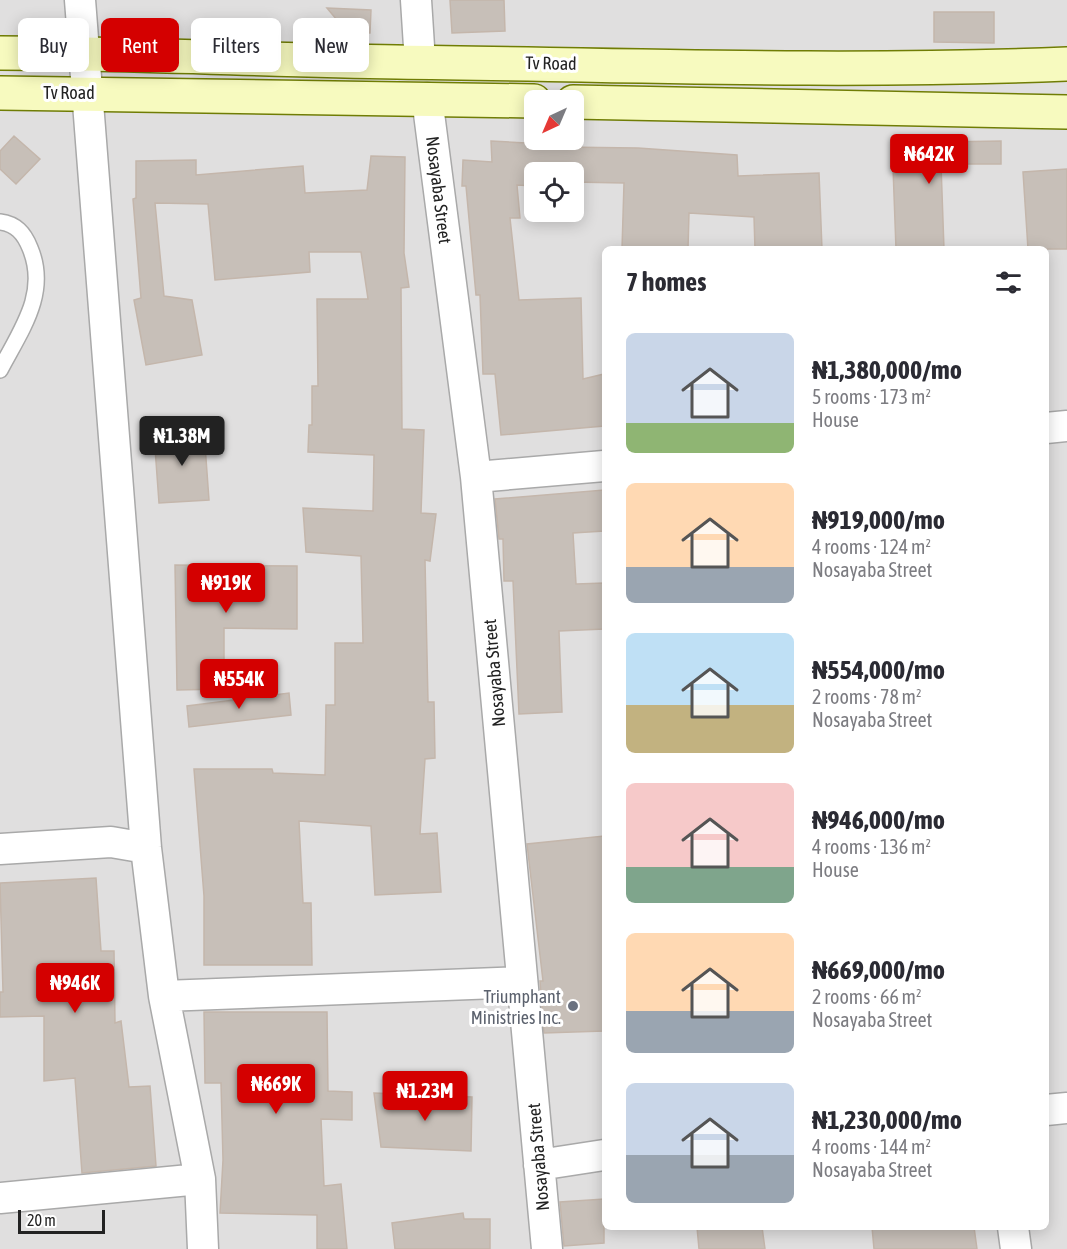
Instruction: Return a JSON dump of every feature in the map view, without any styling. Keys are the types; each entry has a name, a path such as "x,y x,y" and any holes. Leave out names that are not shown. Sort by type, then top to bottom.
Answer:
{"street":[{"path":"80,0 81,18"},
{"path":"416,0 420,62"},
{"name":"Tv Road","path":"0,53 18,53"},
{"name":"Tv Road","path":"89,53 420,62 958,68 1067,64"},
{"path":"84,72 146,848 164,996 200,1179 203,1249"},
{"name":"Tv Road","path":"0,93 86,92 524,101"},
{"name":"Nosayaba Street","path":"427,98 476,477 547,1249"},
{"path":"584,102 1067,112"},
{"path":"1049,428 1067,426"},
{"path":"476,477 602,466"},
{"path":"0,849 111,842 146,848"},
{"path":"164,996 522,982"},
{"path":"1049,1110 1067,1108"},
{"path":"539,1165 602,1155"},
{"path":"0,1198 200,1179"},
{"path":"1013,1230 1016,1249"}],"lane":[{"path":"0,222 12,224 26,238 35,261 38,280 27,319 0,370"}],"shaded area":[{"path":"0,0 1067,0 1067,1249 0,1249"}],"building":[{"path":"450,0 504,0 505,31 452,33"},
{"path":"327,8 371,10 370,33 369,18 335,18"},
{"path":"934,12 994,12 994,43 934,42"},
{"path":"14,136 40,159 16,184 0,169 0,151"},
{"path":"941,137 942,142 1001,141 1001,164 941,164 944,246 896,246 892,140"},
{"path":"491,141 524,143 524,150 638,148 737,155 738,176 819,173 822,246 755,246 754,217 689,213 688,246 622,246 624,183 584,182 584,162 524,162 524,185 517,185 520,218 510,218 519,300 581,298 583,379 602,374 602,426 501,435 495,374 483,374 480,295 476,295 466,186 462,186 463,160 492,162"},
{"path":"371,156 405,157 404,253 409,287 401,288 402,429 424,430 421,513 436,514 430,561 425,560 428,702 434,702 435,758 425,759 420,834 437,833 441,892 375,895 371,826 299,821 303,903 311,903 312,965 204,965 204,896 194,769 272,769 273,773 325,775 326,705 335,705 335,643 363,643 361,556 306,552 303,508 373,511 374,455 308,452 309,425 312,425 312,386 318,386 317,299 368,299 361,252 309,252 310,272 215,280 208,204 155,203 164,296 192,300 202,355 146,365 134,300 141,298 133,199 136,198 136,161 196,160 196,175 303,166 305,193 367,190"},
{"path":"1067,169 1067,249 1028,246 1023,172"},
{"path":"204,431 209,500 159,503 154,434"},
{"path":"602,490 602,531 573,533 576,584 602,583 602,629 559,631 562,712 519,714 513,581 504,581 503,539 499,539 495,499"},
{"path":"175,565 297,566 297,629 224,628 224,689 177,690"},
{"path":"289,693 291,715 189,727 187,706"},
{"path":"602,836 602,1031 544,1033 540,981 543,981 527,844"},
{"path":"96,878 101,951 114,951 115,1023 121,1021 129,1087 150,1086 156,1166 82,1173 75,1078 44,1081 44,1016 0,1017 0,992 3,992 0,883"},
{"path":"204,1012 327,1012 328,1091 352,1092 352,1120 321,1119 324,1186 341,1184 347,1249 317,1249 317,1215 220,1213 223,1160 221,1083 205,1083"},
{"path":"374,1093 472,1097 471,1151 381,1147"},
{"path":"602,1199 604,1243 564,1246 560,1202"},
{"path":"463,1213 464,1219 490,1219 490,1249 395,1249 392,1223"},
{"path":"697,1230 762,1230 765,1249 699,1249"},
{"path":"872,1230 974,1230 977,1249 874,1249"}],"place":[{"name":"Triumphant Ministries Inc.","path":"573,1006"}]}
